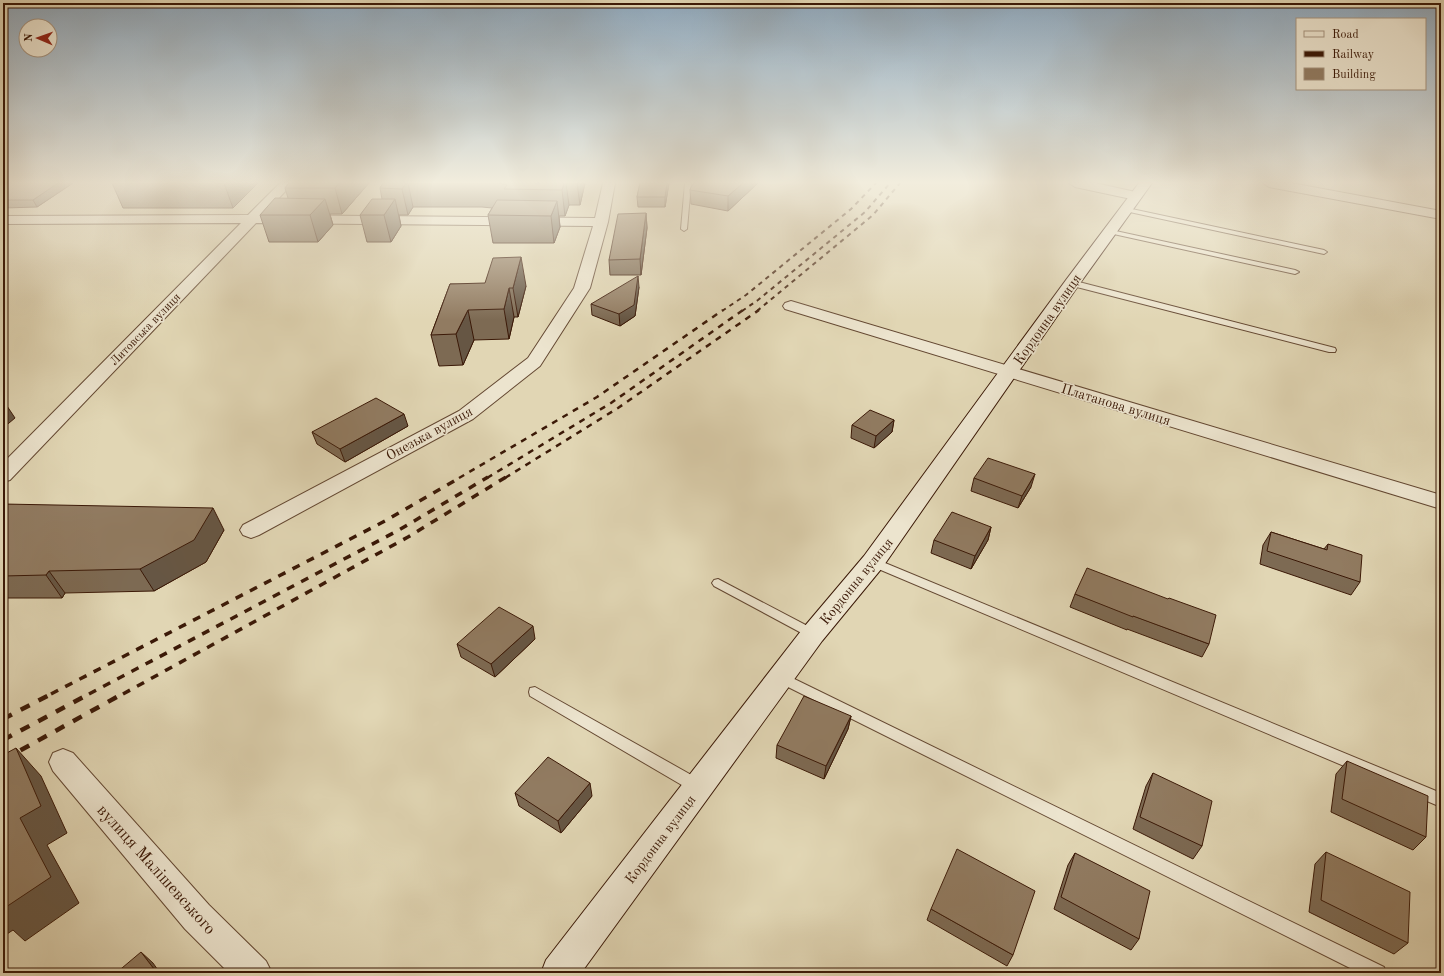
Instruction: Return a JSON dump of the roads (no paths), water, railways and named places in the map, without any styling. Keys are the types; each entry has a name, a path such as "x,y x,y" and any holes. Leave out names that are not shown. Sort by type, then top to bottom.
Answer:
{"main road":[{"name":"Кордонна вулиця","path":"558,973 780,677 813,634 873,562 1072,283 1113,229"}],"street":[{"name":"Литовська вулиця","path":"3,475 243,229"},
{"name":"Онезька вулиця","path":"251,530 466,415 534,362 582,288 598,229"},
{"name":"Платанова вулиця","path":"791,306 1441,502"},
{"name":"вулиця Малішевського","path":"63,762 197,917 254,973"}],"lane":[{"path":"1244,229 1324,252"},
{"path":"1111,232 1295,272"},
{"path":"1072,283 1332,350"},
{"path":"873,562 1441,800"},
{"path":"718,583 813,634"},
{"path":"780,677 1378,973"},
{"path":"535,692 699,787"}],"railway":[{"path":"722,311 746,295 827,229"},
{"path":"742,311 758,300 845,229"},
{"path":"757,311 857,229"},
{"path":"459,478 597,397 723,310"},
{"path":"487,478 611,403 743,310"},
{"path":"505,478 618,408 759,310"},
{"path":"51,694 385,521 461,477"},
{"path":"89,694 399,530 488,477"},
{"path":"123,694 408,537 506,477"},
{"path":"3,719 53,693"},
{"path":"3,740 91,693"},
{"path":"3,760 124,693"}]}
